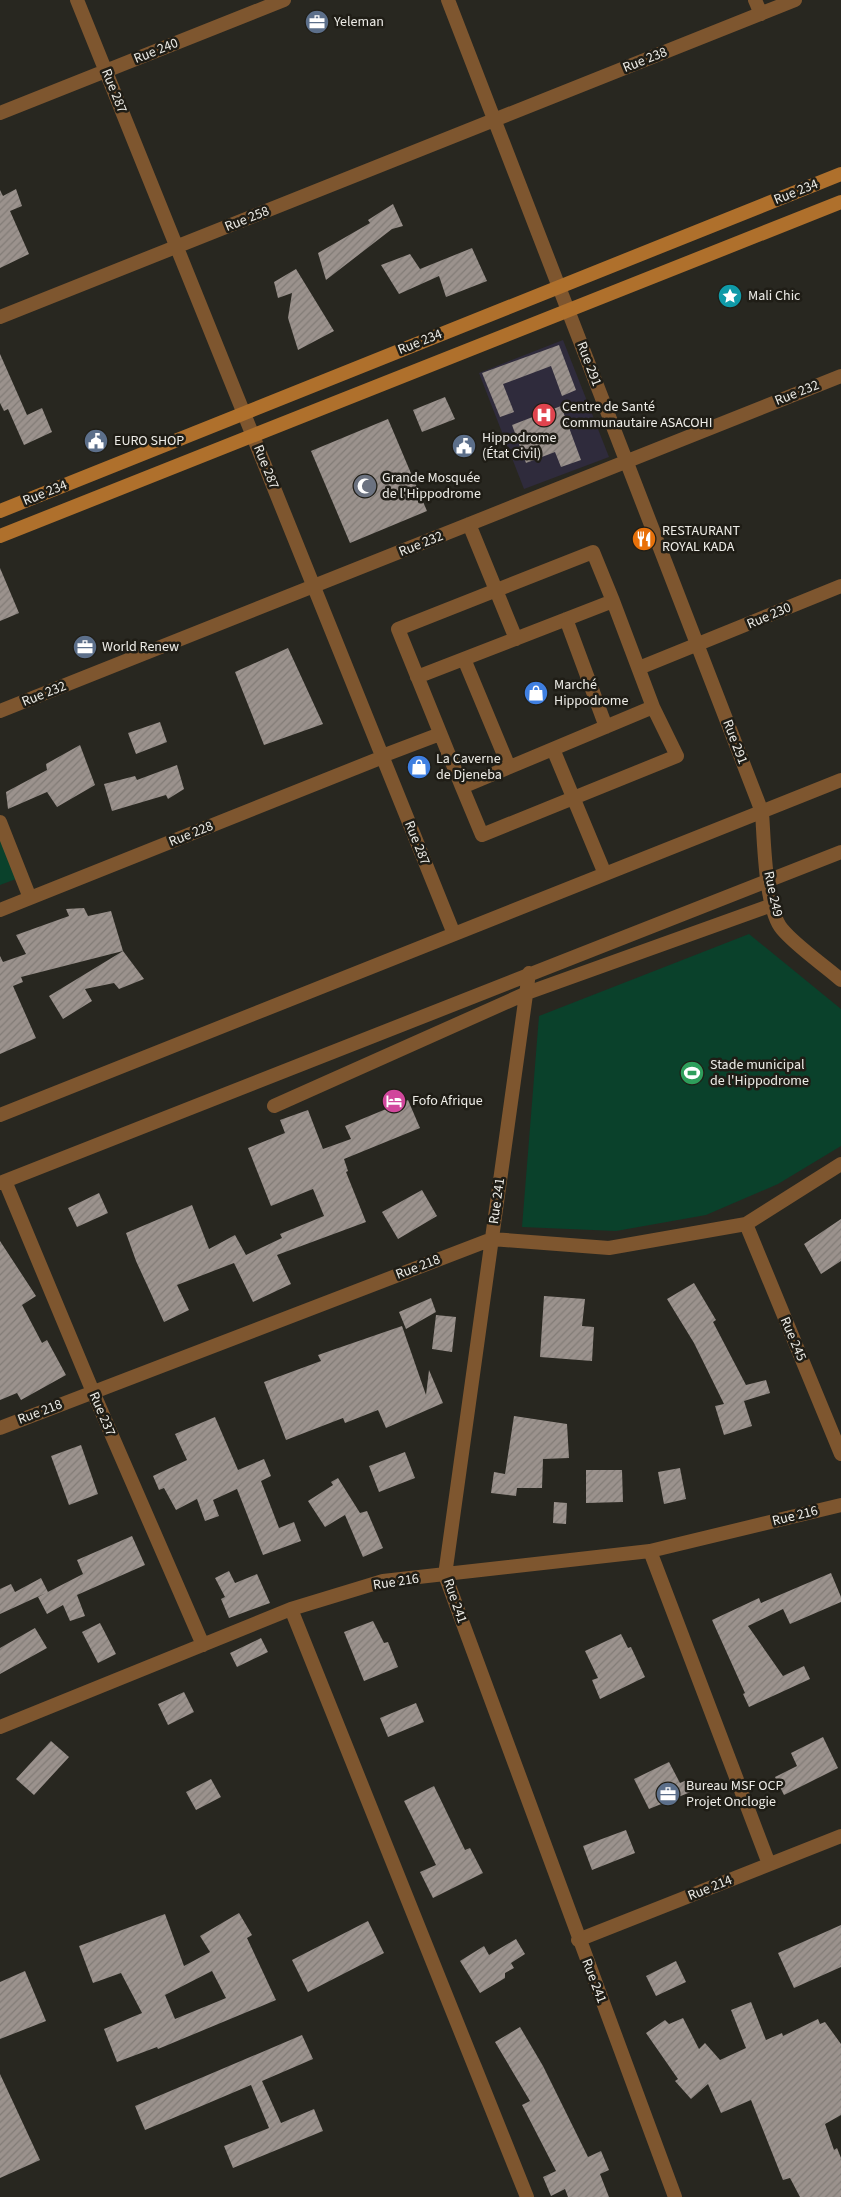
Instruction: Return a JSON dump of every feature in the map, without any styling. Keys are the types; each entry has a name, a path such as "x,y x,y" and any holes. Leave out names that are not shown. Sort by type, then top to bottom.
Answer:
{"main road":[{"name":"Rue 234","path":"0,511 841,174"},
{"name":"Rue 234","path":"0,536 841,202"}],"street":[{"name":"Rue 287","path":"77,0 454,934"},
{"name":"Rue 240","path":"0,113 284,0"},
{"name":"Rue 291","path":"448,0 762,812"},
{"path":"755,0 761,14"},
{"name":"Rue 238","path":"494,120 795,0"},
{"name":"Rue 258","path":"0,317 494,120"},
{"name":"Rue 232","path":"0,711 841,376"},
{"path":"468,524 516,639"},
{"path":"593,552 614,601 654,707 676,756 482,835 398,629 495,590 593,552"},
{"name":"Rue 230","path":"639,668 841,586"},
{"path":"417,677 614,601"},
{"path":"566,619 606,727"},
{"path":"464,659 509,767"},
{"path":"462,786 654,707"},
{"name":"Rue 228","path":"0,910 440,734"},
{"path":"553,749 605,874"},
{"path":"0,1115 841,780"},
{"name":"Rue 249","path":"762,812 768,882 772,905 781,928 841,980"},
{"path":"0,822 30,898"},
{"path":"2,1182 529,973 768,882 841,852"},
{"path":"274,1106 527,993 772,905"},
{"name":"Rue 241","path":"529,973 445,1575 578,1940 675,2197"},
{"name":"Rue 218","path":"0,1428 492,1239 609,1248 746,1224 841,1164"},
{"name":"Rue 237","path":"2,1182 203,1645"},
{"name":"Rue 245","path":"746,1224 841,1454"},
{"name":"Rue 216","path":"0,1727 291,1609 384,1581 650,1551 841,1504"},
{"path":"650,1551 769,1864"},
{"path":"291,1609 527,2197"},
{"name":"Rue 214","path":"578,1940 841,1836"}],"shaded area":[{"name":"Centre de Santé Communautaire ASACOHI","path":"563,340 609,457 524,489 479,373"}],"green space":[{"path":"0,838 16,879 0,885"},
{"path":"749,934 841,1009 841,1146 778,1184 706,1215 616,1231 522,1227 539,1016"}],"building":[{"path":"16,189 22,206 10,211 29,254 0,268 0,190 3,196"},
{"path":"393,204 403,226 392,229 326,280 318,253 370,223 368,220"},
{"path":"472,248 487,281 446,297 439,276 399,294 381,265 410,254 420,269"},
{"path":"296,269 334,331 298,350 288,318 292,293 278,298 274,282"},
{"path":"559,345 576,390 562,396 551,366 503,384 514,412 500,417 482,373"},
{"path":"0,354 27,415 42,408 52,432 24,445 8,409 4,411 0,403"},
{"path":"445,397 455,419 422,432 413,410"},
{"path":"561,406 581,460 561,467 555,452 526,463 512,425"},
{"name":"Grande Mosquée de l'Hippodrome","path":"388,419 427,511 350,543 311,451"},
{"path":"0,568 19,613 0,621"},
{"path":"288,648 323,724 264,745 235,672"},
{"path":"160,722 167,742 136,754 128,733"},
{"path":"80,745 95,785 57,807 47,792 8,809 6,792 47,770 46,764"},
{"path":"177,765 184,789 168,799 166,795 112,811 104,784 135,776 137,780"},
{"path":"84,908 88,916 111,911 123,951 21,977 23,982 13,986 36,1038 0,1054 0,956 3,962 26,954 16,935 69,916 66,909"},
{"path":"123,951 144,979 119,989 114,983 85,989 92,1001 63,1019 49,996"},
{"path":"408,1100 420,1128 344,1159 348,1171 346,1172 366,1222 277,1255 291,1284 253,1302 234,1263 177,1285 189,1310 164,1322 136,1261 126,1233 192,1205 209,1249 235,1235 246,1255 282,1238 280,1234 324,1216 313,1189 271,1206 248,1148 285,1133 280,1120 308,1110 323,1149 351,1139 345,1126"},
{"path":"422,1190 437,1216 398,1239 382,1212"},
{"path":"99,1193 108,1213 77,1227 68,1208"},
{"path":"841,1219 841,1261 821,1274 804,1244"},
{"path":"0,1241 36,1296 22,1305 42,1343 47,1340 66,1375 21,1400 17,1393 0,1400"},
{"path":"694,1283 716,1320 713,1322 746,1385 766,1380 770,1393 744,1401 752,1426 724,1435 715,1406 724,1404 694,1343 667,1299"},
{"path":"544,1296 585,1299 582,1326 594,1327 592,1361 540,1357"},
{"path":"431,1298 436,1312 406,1329 399,1312"},
{"path":"436,1315 456,1317 452,1352 432,1349"},
{"path":"402,1326 426,1395 429,1370 443,1403 386,1428 378,1410 345,1423 343,1418 286,1440 264,1382 321,1361 318,1355"},
{"path":"514,1416 567,1424 569,1458 543,1459 542,1488 517,1488 516,1496 491,1493 494,1472 505,1474"},
{"path":"215,1417 238,1470 264,1459 271,1476 261,1481 279,1528 294,1522 301,1541 263,1555 237,1489 213,1500 219,1516 205,1521 197,1499 176,1510 164,1488 159,1490 153,1476 187,1460 175,1434"},
{"path":"81,1445 98,1494 69,1505 51,1456"},
{"path":"405,1452 415,1478 379,1492 369,1466"},
{"path":"680,1468 686,1499 664,1504 658,1472"},
{"path":"586,1470 622,1470 623,1502 586,1503"},
{"path":"338,1478 360,1513 367,1511 383,1548 363,1557 345,1515 325,1527 308,1501 333,1485 331,1482"},
{"path":"554,1502 567,1503 566,1524 553,1523"},
{"path":"132,1536 145,1565 77,1595 85,1616 70,1621 63,1605 47,1614 38,1597 83,1574 77,1560"},
{"path":"229,1571 235,1583 257,1574 270,1603 229,1618 221,1599 225,1597 215,1578"},
{"path":"831,1573 841,1597 841,1602 790,1624 783,1609 748,1626 783,1676 804,1666 810,1679 749,1707 743,1694 745,1693 712,1620 759,1598 761,1603"},
{"path":"41,1578 48,1592 0,1614 0,1589 11,1584 15,1592"},
{"path":"373,1621 384,1643 388,1642 398,1667 364,1681 344,1632"},
{"path":"100,1623 116,1654 98,1663 82,1632"},
{"path":"35,1628 47,1648 0,1674 0,1648"},
{"path":"621,1634 628,1648 631,1647 645,1677 600,1699 592,1680 598,1678 585,1651"},
{"path":"261,1638 268,1652 237,1667 230,1653"},
{"path":"184,1692 194,1712 168,1725 158,1704"},
{"path":"416,1703 424,1722 388,1737 380,1718"},
{"path":"823,1737 838,1768 784,1795 775,1777 797,1766 791,1753"},
{"path":"51,1741 69,1757 34,1795 16,1779"},
{"path":"669,1762 680,1783 689,1779 693,1791 649,1809 634,1779"},
{"path":"211,1779 221,1797 196,1810 186,1792"},
{"path":"434,1786 465,1850 470,1848 483,1873 433,1898 420,1872 436,1865 404,1801"},
{"path":"626,1830 635,1853 592,1870 583,1846"},
{"path":"239,1913 252,1935 247,1938 276,2000 158,2049 157,2047 117,2062 104,2029 142,2013 121,1973 93,1983 79,1946 165,1914 184,1966 210,1952 200,1936","holes":["212,1971 226,1998 175,2019 165,1995"]},
{"path":"368,1921 384,1953 308,1992 292,1960"},
{"path":"841,1925 841,1967 794,1988 778,1953"},
{"path":"516,1939 525,1954 511,1963 514,1968 505,1973 505,1978 480,1993 460,1961 484,1946 489,1955"},
{"path":"676,1961 686,1982 656,1996 646,1976"},
{"path":"25,1971 46,2021 0,2039 0,1982"},
{"path":"751,2002 766,2040 782,2033 783,2036 818,2019 820,2024 825,2022 841,2044 841,2115 825,2124 834,2150 837,2148 841,2158 841,2197 800,2197 790,2178 783,2180 751,2100 721,2113 708,2084 691,2099 675,2081 678,2079 646,2033 665,2020 669,2024 683,2018 699,2049 705,2043 720,2060 746,2048 731,2010"},
{"path":"520,2027 543,2066 588,2157 601,2151 609,2170 600,2174 609,2197 568,2197 565,2189 551,2196 543,2177 556,2171 522,2105 530,2101 495,2042"},
{"path":"302,2035 313,2059 262,2081 281,2123 314,2109 323,2131 233,2168 224,2146 269,2128 251,2085 145,2130 135,2106"},
{"path":"0,2074 40,2160 0,2178"}],"place":[{"name":"Yeleman","path":"317,22"},
{"name":"Mali Chic","path":"730,296"},
{"name":"Centre de Santé Communautaire ASACOHI","path":"544,415"},
{"name":"EURO SHOP","path":"96,441"},
{"name":"Hippodrome (État Civil)","path":"464,446"},
{"name":"Grande Mosquée de l'Hippodrome","path":"365,486"},
{"name":"RESTAURANT ROYAL KADA","path":"644,539"},
{"name":"World Renew","path":"85,647"},
{"name":"Marché Hippodrome","path":"536,693"},
{"name":"La Caverne de Djeneba","path":"419,767"},
{"name":"Stade municipal de l'Hippodrome","path":"692,1073"},
{"name":"Fofo Afrique","path":"394,1101"},
{"name":"Bureau MSF OCP Projet Onclogie","path":"668,1794"}]}
